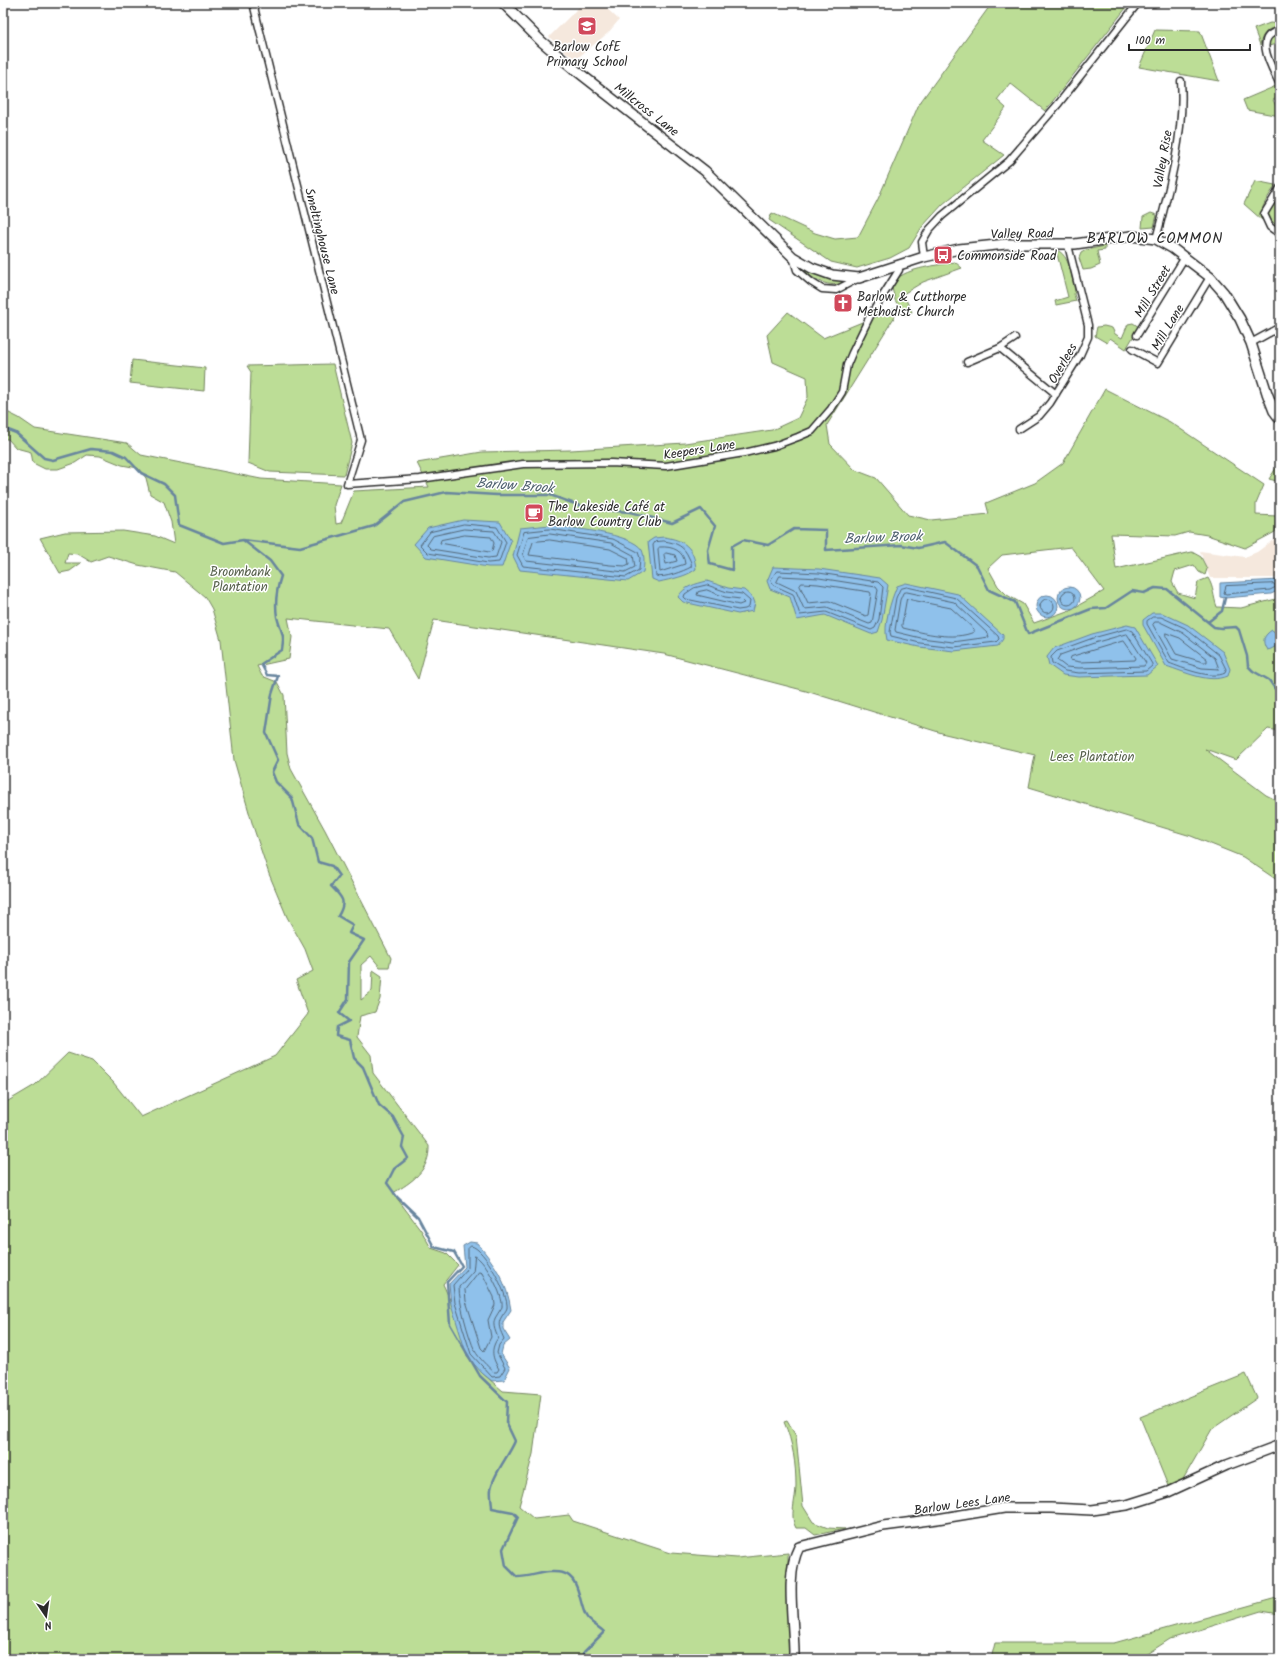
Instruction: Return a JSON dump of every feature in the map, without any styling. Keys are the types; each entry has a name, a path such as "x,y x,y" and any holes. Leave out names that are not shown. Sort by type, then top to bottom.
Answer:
{"main road":[{"name":"Millcross Lane","path":"503,3 573,68 705,171"},
{"name":"Valley Road","path":"705,171 793,258 812,268 832,275 860,278 924,257 959,249 1006,244 1068,245 1132,236 1156,240 1172,248 1210,277 1224,293 1240,319 1251,343 1267,393 1274,411 1280,419"},
{"name":"Barlow Lees Lane","path":"794,1659 792,1576 794,1557 799,1548 883,1526 1004,1508 1092,1510 1127,1505 1168,1492 1227,1465 1280,1445"}],"street":[{"name":"Smeltinghouse Lane","path":"253,3 361,440 347,484"},
{"path":"924,257 922,242 929,230 942,216 1009,161 1059,103 1138,4 1155,3"},
{"path":"1280,31 1272,33 1266,39 1265,47 1280,84"},
{"name":"Valley Rise","path":"1156,240 1177,147 1181,81"},
{"path":"1280,188 1264,214 1270,227 1280,234"},
{"name":"Overlees","path":"1019,429 1039,416 1056,394 1080,355 1088,337 1088,325 1068,245"},
{"path":"793,258 798,270 811,282 822,289 836,290 860,278"},
{"name":"Mill Street","path":"1137,335 1185,258"},
{"name":"Keepers Lane","path":"347,484 420,479 523,464 611,463 666,466 744,453 774,446 798,438 812,431 830,410 842,392 847,365 870,316 899,270 898,265"},
{"name":"Mill Lane","path":"1132,349 1158,363 1210,277"},
{"path":"1251,343 1280,327"},
{"path":"967,362 1000,348 1015,338"},
{"path":"1000,348 1056,394"}],"shaded area":[{"name":"Barlow CofE Primary School","path":"583,3 601,3 619,20 608,33 575,60 549,37"},
{"path":"1280,535 1280,578 1210,578 1200,551 1245,557 1257,552"}],"green space":[{"path":"992,3 1130,3 1045,111 1010,83 997,100 1006,108 982,140 1004,155 943,204 922,227 909,248 890,258 857,268 831,262 769,220 772,213 815,233 835,239 858,237 878,199 919,104"},
{"path":"1270,23 1280,24 1280,28 1272,28 1266,32 1262,37 1260,45 1254,29"},
{"path":"1155,30 1200,31 1219,81 1139,67"},
{"path":"1280,35 1280,53 1276,44 1269,46 1272,38"},
{"path":"1276,86 1279,97 1273,100 1278,110 1280,109 1280,116 1247,110 1243,100"},
{"path":"1255,181 1275,185 1263,206 1261,215 1262,220 1244,204"},
{"path":"1280,193 1280,229 1269,218 1268,214"},
{"path":"1151,213 1157,215 1154,227 1142,228 1143,217"},
{"path":"1105,246 1105,250 1097,251 1100,265 1091,269 1083,270 1079,258 1081,253 1086,250"},
{"path":"1056,250 1061,252 1070,268 1076,301 1056,305 1055,301 1068,297"},
{"path":"955,262 962,268 923,282 903,294 912,312 905,315 900,308 827,425 830,444 855,470 876,478 908,515 931,520 989,514 986,503 1035,483 1063,463 1105,389 1170,422 1264,485 1256,504 1256,515 1277,516 1275,532 1245,548 1207,535 1189,532 1175,536 1111,534 1116,569 1192,552 1201,557 1207,569 1205,575 1199,572 1194,565 1175,571 1172,582 1178,593 1195,598 1198,582 1208,578 1217,607 1241,608 1280,598 1280,731 1268,729 1236,760 1205,749 1266,795 1280,802 1280,882 1243,857 1191,836 1029,787 1035,755 945,734 806,691 664,654 434,620 418,679 389,629 288,618 292,637 289,659 257,666 262,676 277,682 284,695 287,753 291,769 325,830 391,958 389,967 380,967 371,956 361,965 361,1000 372,991 373,970 382,976 380,999 375,1012 360,1016 357,1037 371,1055 373,1073 429,1146 429,1154 423,1169 413,1180 393,1193 421,1230 431,1248 446,1253 458,1265 443,1284 482,1373 503,1391 541,1394 533,1454 519,1506 534,1519 569,1515 573,1521 671,1553 737,1558 788,1553 789,1659 3,1659 3,1104 35,1085 68,1053 92,1061 113,1082 141,1117 275,1056 308,1014 296,980 313,971 305,949 287,917 269,874 253,826 234,760 221,640 212,609 205,597 175,572 138,565 108,556 91,562 78,554 68,553 65,563 81,563 70,571 60,573 40,538 65,532 123,531 155,536 174,544 171,522 164,502 150,494 146,478 138,468 122,465 100,456 87,455 75,463 58,469 45,469 33,463 31,452 16,448 8,439 3,439 3,410 19,418 35,429 127,443 141,455 261,479 341,484 334,505 336,524 341,523 354,491 429,487 417,463 482,452 571,450 685,443 772,430 798,418 808,397 807,377 773,362 767,335 788,312 823,338 899,307 895,300 892,288 895,281 901,276 915,270","holes":["1071,547 1104,591 1070,610 1034,623 1023,604 1007,595 998,586 988,568 1002,555"]},
{"path":"804,268 846,282 840,284 828,284 822,282 802,269"},
{"path":"1133,323 1139,327 1126,349 1110,338 1107,343 1095,336 1097,327 1104,326 1112,328 1115,334 1122,338 1128,324"},
{"path":"132,360 205,368 204,391 130,383"},
{"path":"333,364 352,443 344,475 270,472 248,463 251,372 247,366"},
{"path":"1280,462 1280,482 1269,479"},
{"path":"1246,1374 1257,1398 1212,1429 1182,1481 1168,1486 1140,1417"},
{"path":"787,1421 796,1436 803,1506 813,1522 828,1528 845,1529 815,1535 806,1528 796,1528 793,1519 796,1491 795,1470 792,1446 784,1422"},
{"path":"1280,1597 1280,1614 1261,1611 1170,1639 1139,1659 991,1659 995,1643 1114,1643"}],"water":[{"path":"463,520 500,522 511,541 502,567 488,567 426,557 414,544 428,528"},
{"path":"550,525 614,535 636,544 643,553 643,572 628,581 520,570 513,556 520,528"},
{"path":"664,537 677,540 687,546 693,555 696,569 683,576 659,582 652,579 648,542 654,538"},
{"path":"773,567 819,569 880,578 888,585 882,620 878,632 871,634 825,615 797,620 790,597 770,589 767,581"},
{"path":"1280,580 1280,590 1271,594 1225,598 1220,597 1220,583"},
{"path":"707,581 728,588 744,590 753,598 755,603 753,611 738,614 683,602 678,597 687,588"},
{"path":"906,583 958,594 1003,635 1003,639 998,646 954,651 919,647 887,640 886,627 892,598 897,586"},
{"path":"1069,587 1073,588 1079,594 1079,602 1073,608 1069,609 1065,608 1059,602 1058,598 1059,594 1065,588"},
{"path":"1047,595 1051,596 1057,602 1057,610 1051,616 1047,617 1043,616 1037,610 1036,606 1037,602 1043,596"},
{"path":"1152,613 1162,613 1188,625 1223,652 1230,669 1228,676 1213,679 1205,678 1166,666 1143,625 1143,620"},
{"path":"1127,625 1135,627 1158,666 1147,675 1079,677 1063,675 1049,665 1047,657 1054,648 1092,634"},
{"path":"1272,630 1276,633 1278,645 1267,650 1264,644 1264,638"},
{"path":"470,1242 477,1243 489,1258 495,1266 507,1291 511,1310 503,1322 503,1329 510,1340 503,1346 501,1354 510,1368 504,1380 492,1381 482,1373 467,1356 451,1304 449,1284 465,1267 463,1246"}],"waterway":[{"name":"Barlow Brook","path":"3,428 16,433 44,458 53,460 91,449 113,451 126,457 141,473 164,484 175,495 179,525 224,543 243,540 300,547 374,526 404,502 446,492 497,495 550,495 589,509 630,512 672,523 701,509 715,526 708,550 710,564 732,570 732,546 743,540 768,545 794,529 826,530 826,550 901,545 918,548 945,542 977,566 989,590 1015,602 1028,634 1091,609 1106,608 1132,591 1144,593 1155,588 1167,589 1214,627 1236,627 1239,630 1247,656 1248,666 1253,671 1269,680 1280,696"},
{"path":"243,540 270,561 281,576 277,591 276,607 277,617 283,636 282,650 261,664 267,675 278,676 272,694 266,733 278,760 272,772 276,782 292,798 299,824 312,838 318,862 332,866 339,876 331,886 338,893 343,903 338,916 353,925 349,933 364,940 349,962 348,999 339,1013 349,1021 337,1027 336,1036 350,1040 354,1058 363,1067 379,1105 393,1117 404,1137 402,1147 408,1158 394,1169 387,1183 397,1197 418,1217 434,1247 454,1252 462,1266 447,1282 450,1324 480,1376 507,1402 506,1422 515,1441 498,1471 492,1483 491,1489 492,1508 513,1512 518,1517 503,1549 506,1566 517,1577 557,1572 563,1573 573,1580 586,1616 604,1632 584,1652 584,1659"},
{"path":"1208,622 1222,611 1225,598"}],"place":[{"name":"Barlow CofE Primary School","path":"587,26"},
{"name":"Commonside Road","path":"943,255"},
{"name":"Barlow & Cutthorpe Methodist Church","path":"843,303"},
{"name":"The Lakeside Café at Barlow Country Club","path":"534,513"}],"district":[{"name":"BARLOW COMMON","path":"1155,238"}],"park label":[{"name":"Broombank Plantation","path":"240,578"},
{"name":"Lees Plantation","path":"1092,756"}]}
